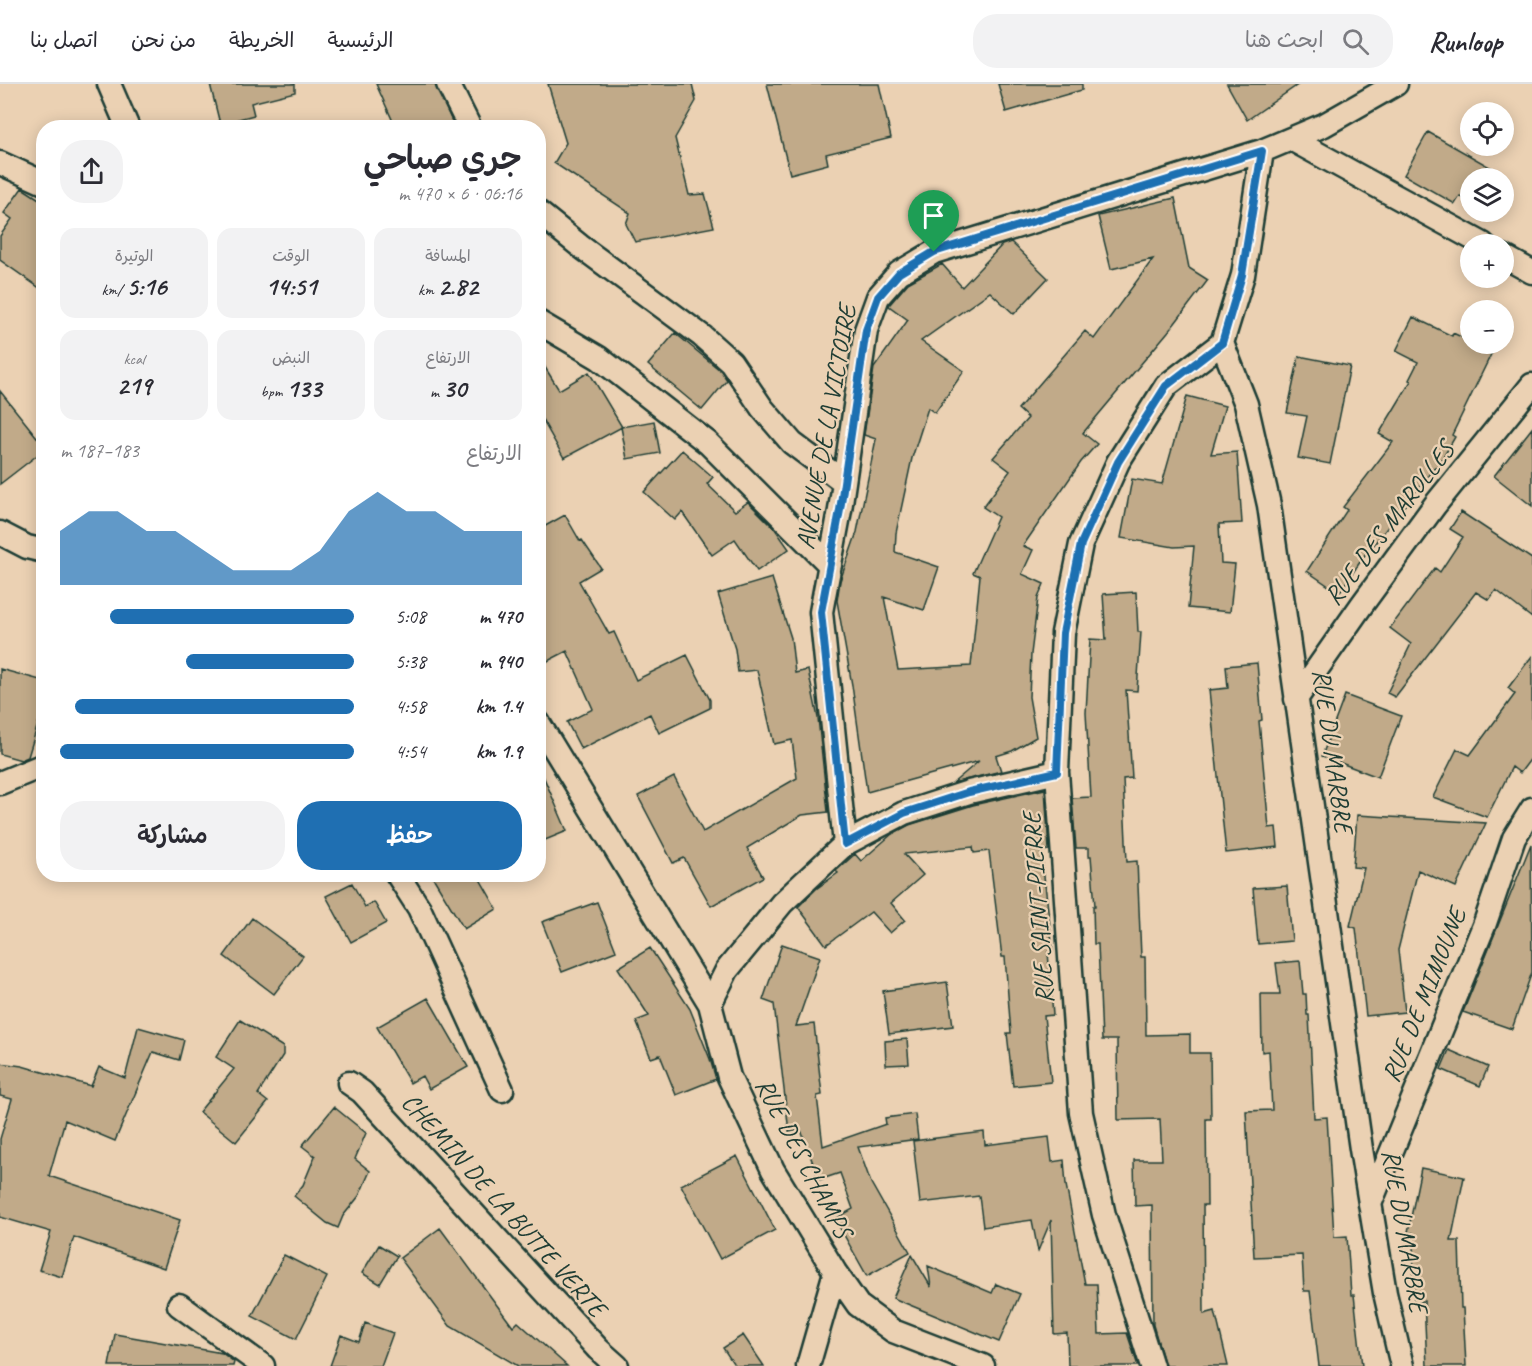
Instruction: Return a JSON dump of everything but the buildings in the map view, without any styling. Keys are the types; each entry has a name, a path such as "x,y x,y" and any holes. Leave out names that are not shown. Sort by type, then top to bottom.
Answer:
{"street":[{"path":"109,84 125,120"},
{"path":"448,84 466,120"},
{"name":"AVENUE DE LA VICTOIRE","path":"845,844 821,612 844,482 866,330 878,297 899,273 934,252 1262,151 1324,126 1395,84"},
{"path":"1292,139 1465,234"},
{"path":"1222,343 1242,275 1262,151"},
{"path":"0,163 36,179"},
{"path":"546,218 702,336 731,362 762,408 792,442 844,482"},
{"path":"1514,262 1532,272"},
{"path":"546,327 599,358 708,443 830,566"},
{"name":"RUE DU MARBRE","path":"1222,343 1246,404 1269,505 1370,1204 1385,1293 1402,1366"},
{"name":"RUE SAINT-PIERRE","path":"1152,1366 1104,1215 1082,1113 1057,772 1063,633 1081,544 1118,462 1166,386 1222,343"},
{"name":"RUE DES MAROLLES","path":"1296,699 1435,505 1532,385"},
{"path":"0,532 27,547 36,549"},
{"name":"RUE DES CHAMPS","path":"546,735 710,1004 729,1077 773,1170 835,1272 858,1305 893,1331 983,1366"},
{"path":"0,783 36,768"},
{"path":"710,1004 727,970 782,903 845,844 904,813 969,792 1057,772"},
{"name":"RUE DE MIMOUNE","path":"1370,1204 1485,923 1514,838 1532,809"},
{"path":"402,882 419,908 502,1090"},
{"name":"CHEMIN DE LA BUTTE VERTE","path":"349,1083 362,1092 598,1349 617,1366"},
{"path":"808,1366 835,1272"},
{"path":"179,1305 263,1366"}],"route":[{"path":"1262,151 1242,275 1222,343 1166,386 1118,462 1081,544 1063,633 1057,772 969,792 904,813 845,844 821,612 840,510 866,330 878,297 899,273 934,252 1262,151"}]}
